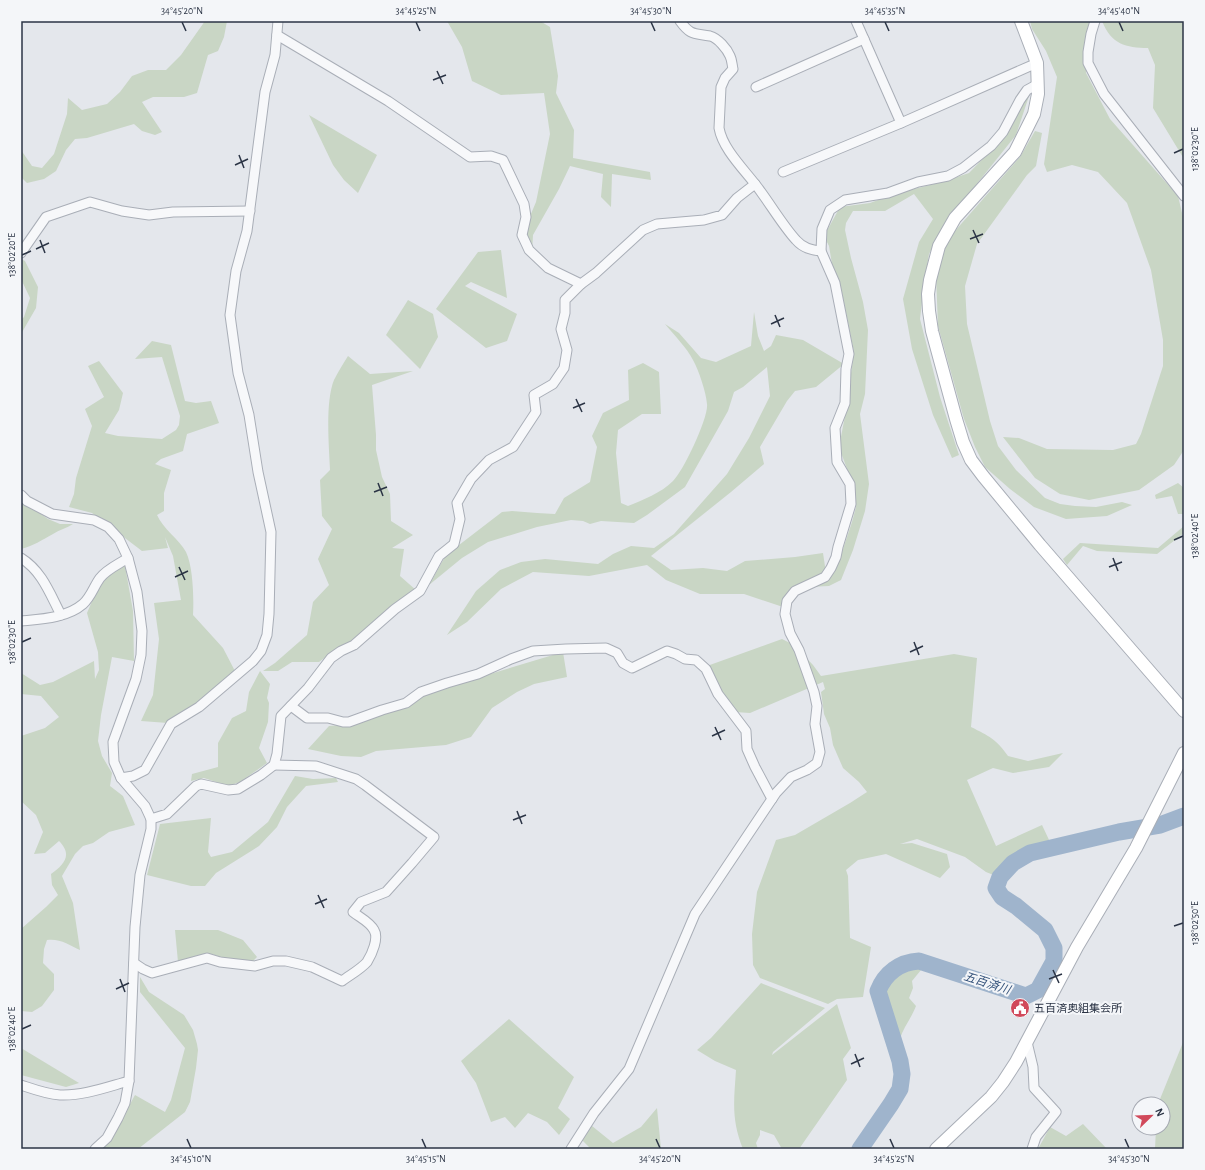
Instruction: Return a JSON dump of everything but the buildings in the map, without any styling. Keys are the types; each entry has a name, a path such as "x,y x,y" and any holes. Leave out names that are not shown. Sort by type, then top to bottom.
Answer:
{"street":[{"path":"121,778 133,776 145,770 171,724 199,707 252,661 261,651 267,635 271,532 258,472 249,415 238,373 230,315 236,271 247,231 265,92 275,55 278,21"},
{"path":"680,21 686,29 696,35 712,36 727,50 731,58 733,69 725,78 721,87 719,128 720,134 732,156 755,184 796,241 807,248 821,251"},
{"path":"856,21 901,123"},
{"path":"1021,21 1037,63 1038,94 1034,114 1028,129 1015,152 955,218 939,246 928,294 932,331 960,431 971,460 1040,545 1184,711"},
{"path":"1095,21 1090,34 1088,63 1104,94 1184,196"},
{"path":"277,35 388,101 470,156 491,156 503,160 524,204 526,217 522,235 529,250 548,268 581,284"},
{"path":"756,87 864,39"},
{"path":"783,172 901,123 1037,63"},
{"path":"571,1149 594,1113 629,1069 695,914 776,793 791,777 807,770 817,763 820,752 815,724 817,706 814,692 799,650 788,627 785,614 787,601 795,592 824,577 831,568 836,557 851,504 850,484 837,462 835,428 845,403 846,369 849,354 834,283 821,251 822,229 830,210 845,200 888,193 918,182 948,176 963,168 991,146 1003,132 1023,95 1027,90 1038,84"},
{"path":"151,819 167,814 196,786 201,784 228,790 238,789 274,765 277,754 281,716 308,688 331,658 354,645 395,609 420,592 439,556 454,544 460,519 457,504 471,479 489,460 513,447 536,412 534,395 553,384 564,368 567,350 561,329 565,313 565,300 581,284 596,273 643,230 657,224 704,220 722,215 737,198 755,184"},
{"path":"21,253 46,217 90,202 122,211 149,215 173,212 250,211"},
{"path":"21,495 27,501 52,514 94,520 108,527 119,539 128,558 137,592 142,631 141,655 136,679 113,742 114,762 121,778 145,806 151,819 151,829 140,875 135,927 129,1081 125,1103 118,1118 107,1138 95,1149"},
{"path":"21,558 31,564 44,582 61,615"},
{"path":"21,621 61,615 84,604 101,578 112,568 128,558"},
{"path":"291,706 307,718 328,718 349,722 406,703 421,692 447,683 469,678 533,651 606,648 616,653 623,663 632,668 667,652 676,654 685,659 696,660 706,669 718,694 746,731 750,755 772,800"},
{"path":"936,1149 991,1097 1016,1062 1077,948 1143,835 1184,753"},
{"path":"134,963 143,969 152,972 207,958 220,962 255,966 273,961 286,961 312,967 342,981 366,962 374,947 377,936 374,929 370,925 353,912 361,902 386,892 434,836 356,779 316,766 274,765"},
{"path":"1027,1042 1033,1067 1034,1088 1056,1112 1036,1137 1032,1149"},
{"path":"21,1084 42,1092 63,1095 88,1092 129,1081"}],"green space":[{"path":"205,21 227,21 224,37 218,51 208,55 197,93 184,97 153,97 142,102 162,132 155,135 142,131 134,124 87,138 75,139 66,150 56,171 44,179 27,183 21,177 21,150 32,166 42,168 54,154 67,114 68,98 82,110 107,104 120,92 132,76 148,70 166,70 181,55"},
{"path":"447,21 540,21 550,27 558,76 556,93 574,130 573,158 650,172 651,180 612,174 611,207 601,197 603,174 570,166 533,235 532,253 522,235 536,202 550,134 544,93 501,95 472,81 462,47"},
{"path":"1030,21 1091,21 1087,33 1086,73 1110,119 1178,196 1183,217 1184,450 1174,465 1139,490 1089,500 1060,494 1035,478 1003,437 1019,438 1047,449 1113,450 1136,444 1141,434 1163,366 1163,340 1151,270 1127,203 1098,172 1072,165 1047,172 1044,164 1057,77 1046,51 1032,29"},
{"path":"1102,21 1183,21 1184,159 1153,108 1155,65 1148,48 1126,46 1120,43 1110,35"},
{"path":"1029,96 1016,135 944,225 929,254 920,319 940,397 959,455 952,458 933,415 912,349 903,299 919,242 933,219 914,194 885,211 853,211 846,223 845,230 863,302 868,330 865,394 860,414 869,484 865,511 853,550 841,580 829,586 808,587 839,561 856,507 854,488 839,447 854,352 841,288 832,264 829,246 824,236 840,207 870,203 894,194 942,182 969,173 1004,137 1022,103"},
{"path":"309,115 377,155 358,193 344,180 333,165"},
{"path":"1035,131 1042,133 1036,166 1027,175 977,244 965,286 967,324 990,421 998,446 1016,470 1045,498 1060,504 1075,506 1096,507 1122,502 1132,505 1107,516 1066,519 1034,507 1010,489 985,467 964,419 938,326 936,276 947,240 1020,157"},
{"path":"501,250 507,298 471,282 465,286 517,314 507,341 486,348 436,309 478,252"},
{"path":"21,259 25,261 38,287 36,308 21,334 21,320 24,317 30,298 21,279"},
{"path":"408,300 433,314 438,337 420,369 386,335"},
{"path":"754,312 758,336 764,351 771,346 776,335 803,340 844,364 816,387 795,391 787,401 760,447 764,464 651,556 671,570 703,568 727,571 745,561 823,553 826,573 794,590 786,608 744,594 700,594 666,580 647,565 589,576 533,572 501,589 467,622 447,635 476,591 500,570 521,562 545,559 598,564 613,554 631,546 654,548 674,534 727,474 749,438 770,396 767,367 743,387 734,392 728,411 685,487 647,515 634,523 601,521 590,524 583,521 571,520 537,527 488,542 462,558 429,585 446,555 502,512 512,511 555,514 564,498 590,482 597,447 592,436 603,413 629,400 628,370 643,363 659,372 661,414 642,414 618,430 616,453 621,503 628,506 652,496 673,481 683,467 700,432 707,411 707,404 702,382 693,360 684,346 665,324 679,333 701,358 716,362 751,346"},
{"path":"152,341 171,345 185,401 196,403 211,401 219,423 187,434 183,451 161,459 155,464 171,470 164,493 164,511 157,515 163,525 186,552 190,566 192,583 193,615 223,648 236,673 218,690 168,723 141,721 153,695 159,639 154,603 181,600 173,556 165,537 168,548 142,551 92,513 69,507 74,494 76,478 92,426 85,409 104,397 88,366 99,361 123,393 119,410 105,433 118,436 162,439 176,430 179,425 180,416 162,357 135,359"},
{"path":"348,356 370,374 413,371 372,385 376,450 382,477 390,494 391,521 413,535 392,548 404,549 400,576 417,591 356,640 338,648 319,662 292,662 278,671 263,671 275,663 307,635 313,602 329,585 318,559 332,529 322,516 320,480 330,470 328,424 331,389 334,380"},
{"path":"1178,483 1184,488 1184,514 1178,514 1172,496 1156,499 1155,495"},
{"path":"21,500 48,519 60,524 73,524 33,545 21,549"},
{"path":"1184,526 1184,533 1157,554 1097,551 1083,546 1067,565 1063,559 1080,543 1158,548"},
{"path":"124,560 133,611 134,661 112,657 101,715 98,741 102,756 112,773 110,786 123,796 135,825 109,832 93,843 83,846 75,854 62,876 73,903 80,950 60,941 47,940 44,949 43,963 54,974 54,990 42,1006 32,1012 21,1011 21,929 58,895 52,885 51,874 60,867 66,855 63,846 59,841 45,853 34,854 43,832 36,815 21,801 21,736 45,728 59,717 41,696 21,694 21,673 40,685 53,682 94,661 95,679 99,670 98,652 87,613 93,599 105,579"},
{"path":"782,639 794,645 821,676 954,654 977,658 971,727 992,738 1008,756 1028,761 1063,753 1049,767 1013,773 993,768 967,780 996,846 1042,825 1050,842 1017,855 996,876 986,872 965,857 917,839 900,844 912,843 947,854 950,867 940,878 886,854 858,860 846,870 848,876 850,938 871,947 863,997 837,999 828,1004 760,978 753,965 752,934 757,892 776,840 795,835 867,792 859,782 843,768 833,745 830,728 824,714 821,692 825,689 823,682 750,713 735,712 723,696 707,666"},
{"path":"563,652 567,677 534,684 517,692 492,708 471,737 446,745 376,751 361,757 341,756 308,749 329,726 353,724 408,706 424,694"},
{"path":"260,671 270,684 267,698 269,703 268,722 259,748 267,763 240,782 228,786 204,778 191,781 192,774 218,767 218,743 232,718 246,711 249,692"},
{"path":"295,776 313,779 336,778 338,782 306,786 287,807 277,827 259,846 216,873 205,886 191,886 147,875 160,824 211,818 208,852 211,857 232,852 268,822"},
{"path":"175,930 218,930 243,940 257,957 253,961 232,961 212,954 195,956 178,962"},
{"path":"915,965 921,970 912,981 913,988 909,998 916,1006 903,1030 900,1039 895,1035 890,1025 884,1002 883,989 886,982 894,976"},
{"path":"140,977 149,992 184,1015 193,1030 198,1050 190,1102 185,1112 138,1149 100,1149 115,1131 135,1095 165,1112 171,1100 185,1048 140,992"},
{"path":"761,983 825,1008 773,1052 772,1055 837,1004 851,1048 843,1059 847,1080 799,1149 782,1149 774,1135 760,1130 760,1135 756,1143 758,1149 743,1149 739,1138 734,1110 736,1070 715,1061 697,1050 711,1038"},
{"path":"509,1019 574,1077 558,1108 570,1119 559,1135 547,1122 528,1113 515,1128 505,1117 491,1122 476,1083 461,1061"},
{"path":"1184,1040 1184,1149 1155,1149 1156,1136 1171,1136 1171,1096 1161,1096"},
{"path":"21,1048 79,1083 66,1087 21,1075"},
{"path":"657,1108 661,1149 591,1149 582,1140 592,1126 613,1143 641,1127"},
{"path":"1083,1124 1107,1149 1038,1149 1050,1127 1066,1136"}],"waterway":[{"name":"五百済川","path":"860,1149 900,1089 902,1074 900,1061 878,991 889,974 900,966 919,961 1026,996 1038,990 1054,961 1054,948 1045,930 1016,906 1002,897 996,888 1000,877 1013,863 1030,853 1119,832 1160,825 1184,816"}],"place":[{"name":"五百済奥組集会所","path":"1020,1008"}]}
